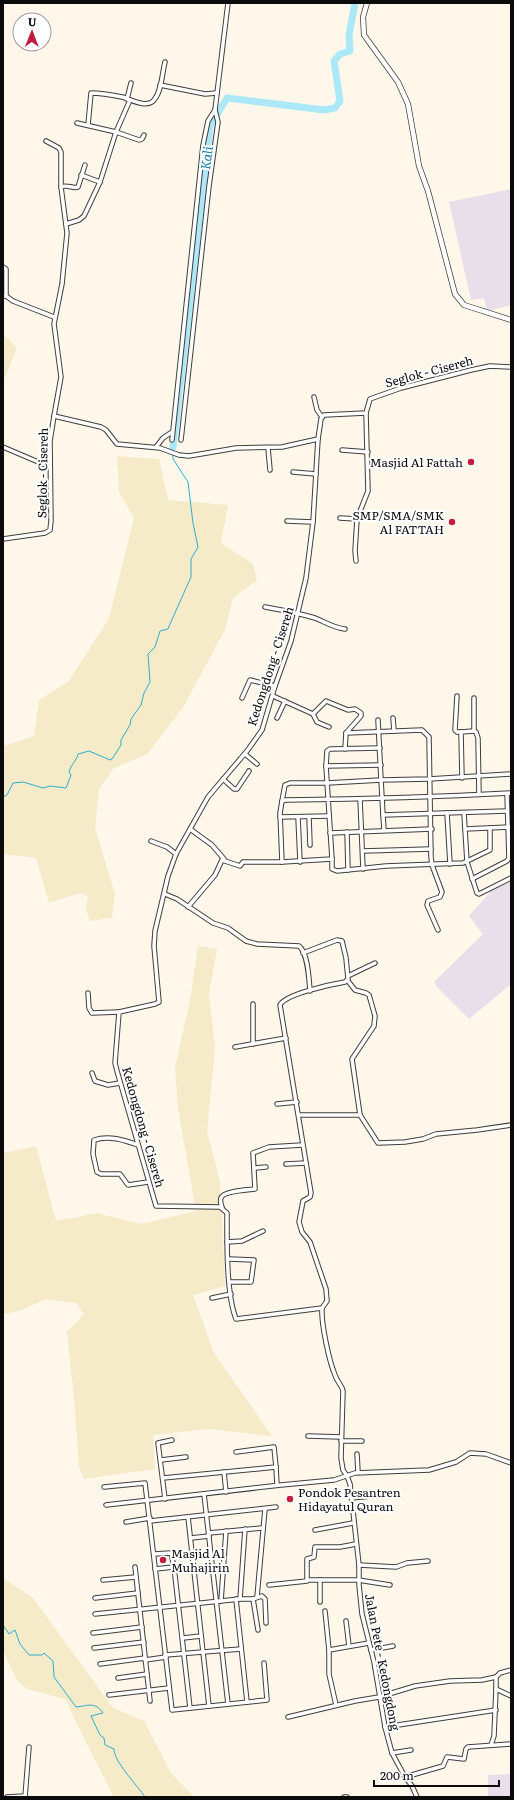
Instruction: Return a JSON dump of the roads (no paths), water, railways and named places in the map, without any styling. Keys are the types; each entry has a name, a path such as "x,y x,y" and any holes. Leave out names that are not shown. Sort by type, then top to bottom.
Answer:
{"street":[{"path":"181,440 182,414 218,122 215,110 228,3"},
{"path":"367,3 363,17 364,34 398,82 408,104 420,166 455,294 464,305 511,320"},
{"path":"88,125 91,93 129,99 140,103 152,102 155,100 165,62"},
{"path":"66,224 79,220 84,216 100,182 116,132 129,99 131,83"},
{"path":"160,84 205,94 217,93"},
{"path":"172,440 203,145 208,121 215,110"},
{"path":"77,123 116,132 139,140 142,139 144,135"},
{"path":"46,140 59,148 61,152 61,187 66,224 62,284 54,317 54,333 57,344 61,377 54,416"},
{"path":"61,187 65,186 77,188 85,165"},
{"path":"81,175 100,182"},
{"path":"3,267 6,270 4,296 54,317"},
{"name":"Seglok - Cisereh","path":"366,413 370,399 401,388 481,368 511,367"},
{"path":"314,397 317,410 322,417 318,439"},
{"path":"322,417 366,413 368,491 357,519 355,550 356,561"},
{"path":"175,414 182,414"},
{"name":"Seglok - Cisereh","path":"3,539 45,533 50,530 52,521 50,441 54,416 101,427 106,430 117,444 127,446 156,447 179,455 189,456 236,448 282,447 318,439"},
{"path":"156,447 163,438 172,432"},
{"name":"Kedongdong - Cisereh","path":"222,1207 158,1206 155,1204 115,1063 119,1012 159,1002 154,946 157,918 165,894 168,876 176,854 208,797 245,754 262,730 275,686 291,641 299,613 306,578 313,522 318,439"},
{"path":"3,447 50,467"},
{"path":"268,448 270,470"},
{"path":"342,450 368,452"},
{"path":"293,472 316,474"},
{"path":"340,518 357,519"},
{"path":"287,520 313,522"},
{"path":"265,607 299,613 345,629"},
{"path":"242,698 250,680 275,686"},
{"path":"273,696 313,714 317,722 329,727"},
{"path":"457,696 455,730 457,732 474,731"},
{"path":"474,698 474,731 476,732 478,738 479,794"},
{"path":"313,714 326,700 348,710 357,710 361,713 361,716 346,733 345,749"},
{"path":"277,718 285,701"},
{"path":"393,718 394,731"},
{"path":"378,720 384,830"},
{"path":"346,733 422,730 429,737 432,865 442,892 440,896 428,901 427,905 438,930"},
{"path":"461,732 462,778"},
{"path":"380,748 330,749 327,751 326,766 333,870 467,862 490,850 490,828"},
{"path":"245,754 257,764"},
{"path":"326,766 381,765"},
{"path":"223,779 234,789 237,789 249,771"},
{"path":"282,862 280,817 284,788 287,784 462,778 511,774"},
{"path":"282,801 509,794 507,810 509,827 508,860 472,879"},
{"path":"360,799 363,832 363,869"},
{"path":"384,815 464,813 507,810"},
{"path":"447,813 450,864"},
{"path":"464,813 467,862 475,889 479,894 511,878"},
{"path":"280,817 310,818 329,816"},
{"path":"298,817 300,862"},
{"path":"310,818 310,845"},
{"path":"465,829 509,827"},
{"path":"330,833 432,829"},
{"path":"190,830 212,845 224,860 240,866 243,862 300,862 332,859"},
{"path":"347,832 348,870"},
{"path":"151,841 167,847 176,854"},
{"path":"363,851 431,848"},
{"path":"188,906 215,875 222,860 224,860"},
{"path":"165,894 188,906 213,923 228,928 246,941 257,944 299,946 302,948 308,967 310,990"},
{"path":"303,953 339,940 342,941 348,978 355,990 369,995 375,1016 374,1026 371,1033 352,1057 360,1115 373,1137 380,1143 405,1142 423,1139 436,1134 477,1130 511,1124"},
{"path":"347,1476 341,1465 343,1391 342,1386 335,1376 329,1355 322,1308 327,1301 326,1289 310,1242 302,1232 299,1222 303,1201 310,1197 311,1193 302,1146 297,1102 280,1005 285,999 348,978 375,963"},
{"path":"88,993 89,1008 92,1013 119,1012"},
{"path":"253,1004 254,1044"},
{"path":"235,1047 286,1038"},
{"path":"92,1073 94,1080 103,1084 108,1085 120,1083"},
{"path":"277,1104 297,1102"},
{"path":"299,1115 360,1115"},
{"path":"138,1145 119,1138 94,1140 93,1154 97,1172 101,1174 120,1174 128,1185 148,1182"},
{"path":"302,1146 263,1148 254,1153 255,1168 253,1172 256,1185 255,1190 228,1192 221,1198 222,1207 227,1213 227,1242 231,1294 235,1318 238,1320 322,1308"},
{"path":"286,1164 306,1163"},
{"path":"255,1168 266,1167"},
{"path":"227,1242 242,1241 263,1232"},
{"path":"229,1259 254,1260 251,1282 230,1282"},
{"path":"212,1298 231,1294"},
{"path":"308,1436 362,1441"},
{"path":"166,1498 159,1442 172,1440"},
{"path":"236,1452 274,1447 277,1486"},
{"path":"106,1505 334,1480 358,1472 429,1470 456,1462 470,1453 486,1454 511,1462"},
{"path":"357,1454 358,1472"},
{"path":"161,1460 186,1457"},
{"path":"163,1478 276,1467"},
{"path":"224,1472 226,1492"},
{"name":"Jalan Pete - Kedongdong","path":"347,1476 359,1565 358,1580 362,1614 371,1650 385,1727 392,1753 417,1797"},
{"path":"104,1487 145,1483 172,1710 268,1699 264,1663"},
{"path":"204,1494 219,1601 222,1651 228,1704"},
{"path":"351,1498 392,1494"},
{"path":"126,1522 276,1507"},
{"path":"258,1630 255,1598 265,1508"},
{"path":"188,1517 209,1706"},
{"path":"315,1530 353,1523"},
{"path":"191,1538 226,1531 262,1528"},
{"path":"245,1529 238,1599 246,1702"},
{"path":"219,1601 226,1531"},
{"path":"307,1580 306,1559 314,1557 314,1548 340,1547 356,1544"},
{"path":"154,1554 171,1552 185,1654 190,1708"},
{"path":"359,1565 394,1567 407,1563 428,1561"},
{"path":"135,1567 150,1701"},
{"path":"155,1569 174,1567"},
{"path":"103,1580 136,1577"},
{"path":"269,1585 305,1582 307,1580 358,1580 390,1585"},
{"path":"320,1580 320,1602"},
{"path":"95,1598 138,1593"},
{"path":"95,1614 255,1598 262,1596 265,1599 266,1623"},
{"path":"325,1611 329,1650 329,1674 336,1706"},
{"path":"346,1621 349,1646"},
{"path":"93,1633 142,1626"},
{"path":"183,1638 201,1636"},
{"path":"94,1648 144,1642"},
{"path":"329,1650 369,1643"},
{"path":"371,1650 393,1646"},
{"path":"100,1664 241,1649"},
{"path":"492,1745 496,1710 496,1677 500,1672 511,1670"},
{"path":"118,1678 147,1674"},
{"path":"288,1717 379,1697 415,1686 450,1681 482,1680 496,1677"},
{"path":"109,1696 169,1688"},
{"path":"496,1688 511,1696"},
{"path":"385,1727 496,1710"},
{"path":"405,1777 443,1766 447,1758 464,1758 467,1748 511,1744"},
{"path":"7,1797 25,1796 29,1747"},
{"path":"392,1753 411,1750"}],"waterway":[{"name":"Kali","path":"173,447 210,126 227,98 324,110 335,108 340,101 334,61 340,54 350,51 349,35 355,3"},
{"path":"3,797 7,795 13,783 23,782 43,788 50,786 66,788 71,775 69,772 70,769 78,754 89,751 110,760 112,759 121,745 121,740 130,725 131,719 141,705 144,693 150,682 148,654 155,647 160,631 168,629 191,577 191,559 198,547 193,523 188,482 173,459 173,454"},
{"path":"3,1625 9,1634 15,1630 20,1644 29,1655 42,1655 44,1653 53,1661 54,1677 76,1707 91,1705 100,1709 103,1713 91,1716 100,1735 104,1738 105,1745 114,1749 122,1767 145,1797"}],"place":[{"name":"Masjid Al Fattah","path":"471,462"},
{"name":"SMP/SMA/SMK Al FATTAH","path":"452,522"},
{"name":"Pondok Pesantren Hidayatul Quran","path":"290,1499"},
{"name":"Masjid Al Muhajirin","path":"163,1560"}]}
